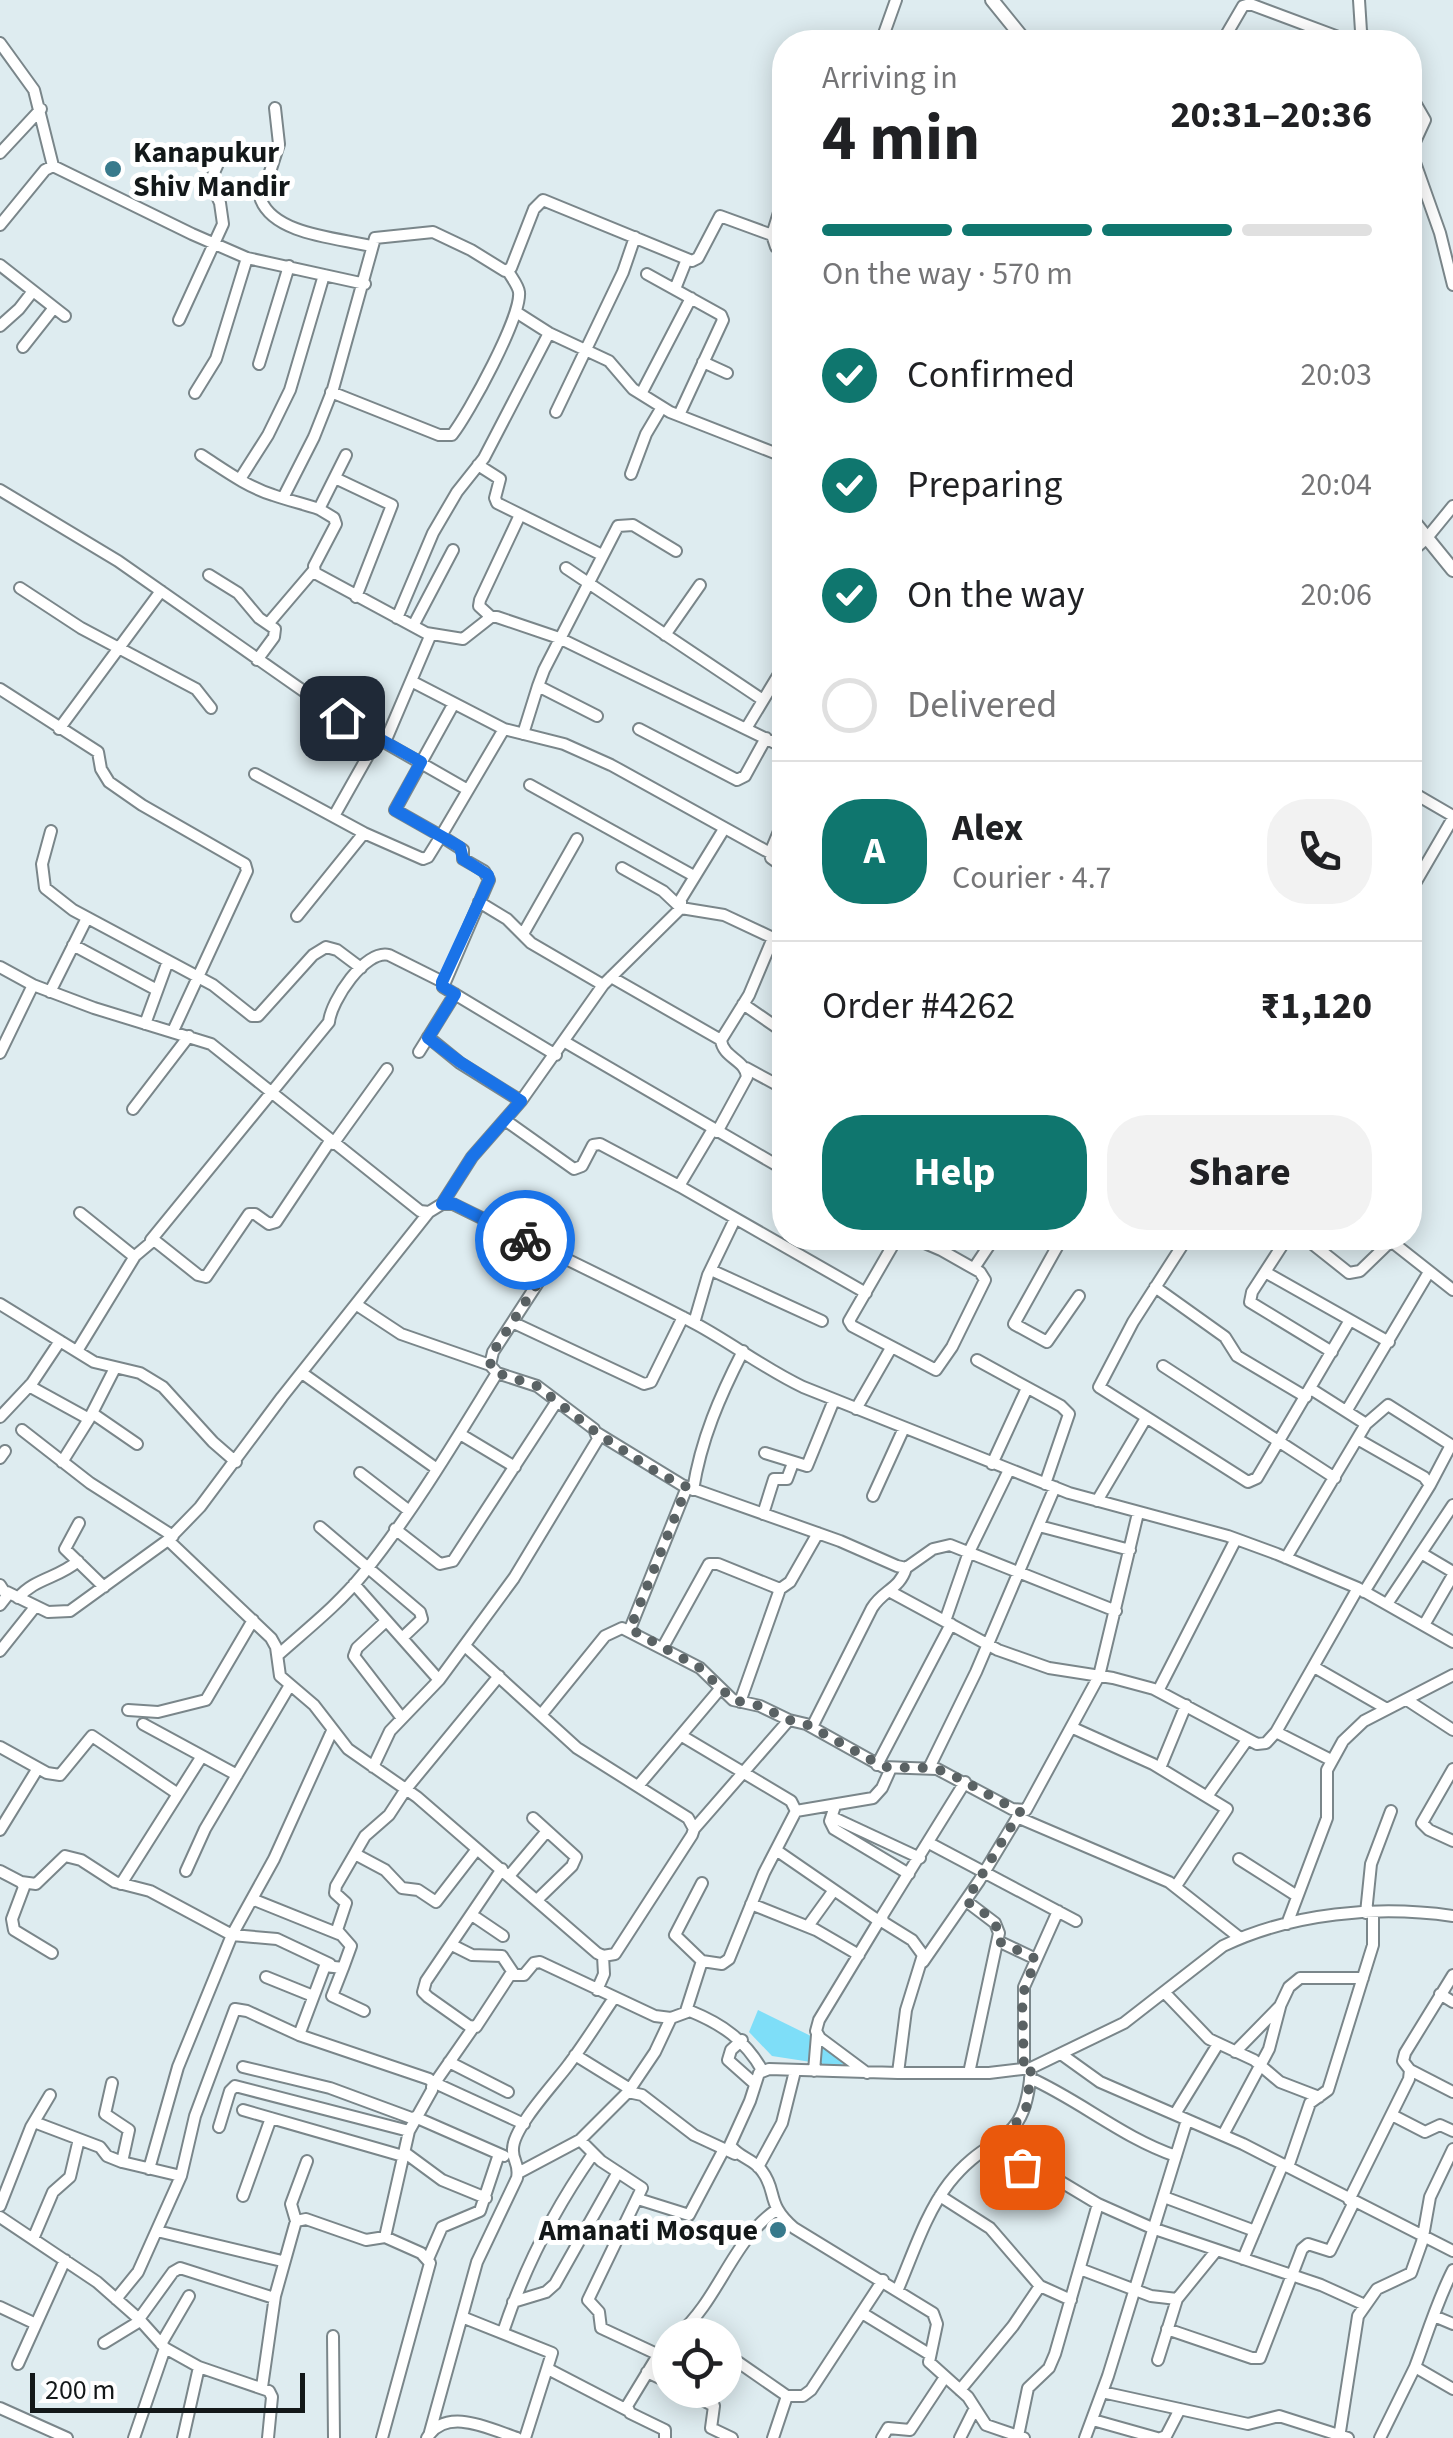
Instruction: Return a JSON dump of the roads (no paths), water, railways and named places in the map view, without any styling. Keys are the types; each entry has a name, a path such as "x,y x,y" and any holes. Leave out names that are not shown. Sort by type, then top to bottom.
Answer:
{"main road":[{"path":"992,0 1015,30"},
{"path":"1422,534 1453,570"}],"street":[{"path":"885,30 896,0"},
{"path":"1358,30 1359,0"},
{"path":"1229,30 1243,6 1250,4 1326,30"},
{"path":"0,43 28,78 41,109 53,166"},
{"path":"275,108 279,144 260,200 265,212 291,227 372,246"},
{"path":"0,153 41,109"},
{"path":"179,320 223,224 212,188 224,150"},
{"path":"0,224 45,170 53,166"},
{"path":"53,166 247,258 365,284"},
{"path":"1422,182 1453,285"},
{"path":"508,270 534,208 544,200 688,259 698,258 720,216 772,234"},
{"path":"284,496 331,392 376,238 433,232 471,250 500,270 508,270"},
{"path":"556,412 623,272 634,237"},
{"path":"195,393 216,359 247,258"},
{"path":"675,289 688,259"},
{"path":"258,364 288,266"},
{"path":"331,392 447,437 456,430 482,383 516,312 519,291 508,270"},
{"path":"2,272 65,316"},
{"path":"647,274 721,315 723,320 678,416"},
{"path":"240,479 290,390 324,275"},
{"path":"0,326 33,291"},
{"path":"641,394 691,298"},
{"path":"22,346 54,309"},
{"path":"516,312 609,362 641,394 678,416 772,452"},
{"path":"398,618 433,533 456,492 478,465 549,333"},
{"path":"703,362 726,374"},
{"path":"631,474 646,434 662,407"},
{"path":"200,455 277,497 284,496 334,518 336,524 314,570 268,624"},
{"path":"319,509 346,455"},
{"path":"478,465 500,479 495,500 519,516 602,556"},
{"path":"335,478 392,506 356,597"},
{"path":"0,490 118,561 342,718 468,790"},
{"path":"1422,542 1453,506"},
{"path":"519,516 478,606 492,617 561,639 772,741"},
{"path":"523,734 538,686 622,523 676,551"},
{"path":"413,626 454,550"},
{"path":"566,568 764,700"},
{"path":"314,570 356,597 431,634 464,638 492,617"},
{"path":"209,575 238,593 276,633 257,660"},
{"path":"665,634 700,585"},
{"path":"20,588 81,628 196,689 211,708"},
{"path":"59,729 161,592"},
{"path":"334,816 413,682 431,634"},
{"path":"413,682 504,729 564,744 595,758 770,853"},
{"path":"538,686 598,716"},
{"path":"747,727 772,686"},
{"path":"0,689 98,752 104,776 142,805 246,864 247,871 173,1031"},
{"path":"453,705 395,810 460,847 463,859 488,875 442,986 556,1054"},
{"path":"255,774 364,833 426,860 504,729"},
{"path":"639,729 737,780 745,776 766,738"},
{"path":"530,785 694,876"},
{"path":"1422,798 1453,817 1422,871"},
{"path":"0,1604 3,1589 35,1607 60,1614 170,1538 236,1462 429,1212 442,1204 472,1157 521,1101 607,981 681,908 681,899 724,829"},
{"path":"51,831 42,864 42,884 55,898 197,976 246,1012 258,1016 320,950 337,950 361,968"},
{"path":"298,916 364,833"},
{"path":"523,934 577,839"},
{"path":"772,848 772,859"},
{"path":"622,868 663,891 681,908 724,915 772,938"},
{"path":"479,902 507,919 531,943 721,1040 725,1052 772,1082"},
{"path":"50,992 86,918"},
{"path":"721,1040 743,1004 772,940"},
{"path":"73,945 157,990"},
{"path":"77,1351 135,1256 329,1022 330,1010 370,957 381,954 442,982"},
{"path":"145,1024 168,960"},
{"path":"0,967 50,992 189,1036 224,1052 412,1206 429,1212"},
{"path":"0,1052 34,985"},
{"path":"419,1052 455,994"},
{"path":"743,1004 772,1024"},
{"path":"133,1109 189,1036"},
{"path":"428,1038 521,1101"},
{"path":"565,1042 772,1163"},
{"path":"679,1186 747,1077 745,1067"},
{"path":"151,1240 206,1277 249,1214 269,1224 276,1222 386,1068"},
{"path":"505,1120 574,1169 582,1166 593,1145 600,1144 772,1240"},
{"path":"442,1204 454,1204 688,1320 785,1378 834,1400 1050,1486 1236,1538 1361,1590 1453,1642"},
{"path":"80,1213 135,1256"},
{"path":"514,1323 644,1384 652,1382 688,1320 734,1219"},
{"path":"789,1250 866,1293"},
{"path":"890,1250 850,1321 852,1326 930,1369 940,1367 985,1280 974,1268 941,1250"},
{"path":"974,1268 986,1250"},
{"path":"1055,1250 1014,1324 1047,1342 1079,1296"},
{"path":"1179,1250 1099,1387 1248,1482 1257,1478 1350,1320"},
{"path":"1279,1250 1250,1302 1332,1352"},
{"path":"1322,1250 1350,1272 1360,1270 1379,1250"},
{"path":"1402,1250 1453,1290"},
{"path":"278,1655 354,1584 395,1530 460,1434 493,1369 493,1352 556,1255"},
{"path":"710,1270 822,1321"},
{"path":"1265,1272 1389,1342"},
{"path":"1347,1410 1428,1272"},
{"path":"1155,1288 1225,1337 1237,1356 1347,1410 1366,1424"},
{"path":"0,1304 94,1362 140,1373 162,1387 236,1462"},
{"path":"357,1305 401,1334 529,1382 658,1473 906,1568"},
{"path":"0,1417 30,1386 60,1341"},
{"path":"856,1409 892,1348"},
{"path":"630,1629 690,1488 710,1422 743,1351"},
{"path":"930,1768 1039,1526 1069,1414 977,1360"},
{"path":"1164,1366 1335,1478"},
{"path":"62,1462 115,1368"},
{"path":"302,1373 437,1469"},
{"path":"30,1386 138,1444"},
{"path":"992,1464 1027,1388"},
{"path":"765,1452 804,1467 809,1464 834,1400"},
{"path":"395,1530 440,1564 454,1561 558,1401"},
{"path":"889,1592 988,1646 1049,1668 1129,1681 1158,1691 1248,1740 1266,1742 1276,1732 1430,1485 1451,1445 1388,1405 1366,1424 1286,1558"},
{"path":"1097,1501 1146,1418"},
{"path":"873,1496 904,1428"},
{"path":"22,1430 170,1538 271,1638 280,1676 314,1704 348,1748 406,1789 604,1956 604,1974 597,1990"},
{"path":"373,1768 385,1739 439,1680 514,1578 595,1446 597,1433"},
{"path":"460,1434 514,1467"},
{"path":"1359,1440 1424,1477 1430,1485"},
{"path":"763,1514 773,1482 787,1479 793,1463"},
{"path":"877,1764 948,1622 970,1552 1009,1470"},
{"path":"360,1473 408,1510"},
{"path":"1386,1604 1453,1505"},
{"path":"898,2074 906,2010 921,1964 985,1872 1019,1814 1031,1806 1099,1676 1138,1513"},
{"path":"79,1524 64,1546 66,1552 104,1587"},
{"path":"1039,1526 1130,1550"},
{"path":"320,1527 422,1616 402,1638"},
{"path":"740,1702 780,1589 790,1582 818,1533"},
{"path":"1158,1691 1236,1538"},
{"path":"812,1727 872,1608 901,1583 906,1568 940,1546 970,1552 1116,1610"},
{"path":"1421,1553 1453,1573 1424,1625"},
{"path":"18,1598 32,1583 60,1574 78,1561"},
{"path":"663,1647 710,1564 780,1589"},
{"path":"354,1584 439,1680"},
{"path":"0,1650 35,1607"},
{"path":"128,1710 158,1712 206,1700 253,1620"},
{"path":"386,1621 357,1648 354,1656 402,1717"},
{"path":"541,1714 605,1636 616,1629 630,1629 700,1668 720,1689 740,1702 797,1720 877,1764 947,1772 1019,1814 1176,1886 1240,1938"},
{"path":"465,1646 577,1748 688,1818 694,1829"},
{"path":"1314,1666 1387,1709"},
{"path":"1287,1924 1327,1818 1325,1780 1331,1760 1352,1730 1453,1675"},
{"path":"364,2012 332,1996 350,1946 338,1928 346,1902 335,1889 370,1830 390,1815 406,1789 499,1676"},
{"path":"186,1871 236,1775 290,1685"},
{"path":"638,1786 720,1689"},
{"path":"1407,1700 1453,1730"},
{"path":"1160,1768 1186,1705"},
{"path":"604,1956 615,1954 694,1829 789,1720"},
{"path":"143,1724 236,1775"},
{"path":"1072,1728 1160,1768 1225,1806 1227,1812 1176,1886"},
{"path":"149,2168 178,2067 232,1936 332,1732"},
{"path":"1276,1732 1331,1760"},
{"path":"0,1747 38,1768 60,1774 92,1736 178,1794"},
{"path":"682,1736 791,1801 796,1811"},
{"path":"1208,1795 1248,1740"},
{"path":"121,1884 202,1756"},
{"path":"0,1830 38,1768"},
{"path":"796,1811 833,1811 873,1798 891,1768"},
{"path":"1453,1768 1422,1823 1428,1830 1453,1840"},
{"path":"814,2071 819,2020 966,1782"},
{"path":"702,1883 674,1935 702,1961 726,1963 796,1811"},
{"path":"833,1811 920,1858"},
{"path":"833,1811 830,1825 834,1829 909,1874"},
{"path":"1244,2259 1310,2103 1328,2090 1375,1935 1369,1913 1369,1873 1391,1811"},
{"path":"533,1818 576,1857 538,1900"},
{"path":"473,2028 423,1992 426,1982 472,1915 547,1830"},
{"path":"929,1843 1076,1921"},
{"path":"354,1854 388,1872 402,1888 418,1890 436,1902 477,1849"},
{"path":"776,1850 920,1948 921,1964"},
{"path":"0,1872 36,1884 60,1860 70,1856 121,1884 150,1890 232,1936 266,1936 343,1968"},
{"path":"1239,1860 1297,1896"},
{"path":"21,1882 22,1893 12,1919 14,1930 52,1952"},
{"path":"808,1926 834,1890"},
{"path":"252,1900 340,1934"},
{"path":"966,1901 995,1923 999,1933 969,2072"},
{"path":"751,1904 808,1926 859,1955"},
{"path":"898,2289 940,2196 970,2161 1009,2134 1027,2106 1022,1996 1058,1911"},
{"path":"762,2070 898,2074 1028,2071 1124,2024 1223,1946 1240,1938 1287,1924 1369,1913 1453,1916"},
{"path":"472,1915 503,1936"},
{"path":"998,1941 1036,1959"},
{"path":"452,1945 472,1955 502,1956 514,1974"},
{"path":"686,2012 702,1961"},
{"path":"385,2237 412,2122 506,1979 514,1974 524,1975 534,1964 540,1962 655,2016 671,2018 686,2012 712,2021 742,2040 762,2070"},
{"path":"299,2035 322,1972 330,1964"},
{"path":"1453,1975 1403,2057 1410,2070 1453,2092"},
{"path":"266,1977 313,1996"},
{"path":"1223,2135 1269,2049 1289,1987 1300,1978 1363,1978"},
{"path":"1165,1994 1218,2044 1259,2064 1280,2082 1320,2097"},
{"path":"1440,1994 1453,2002"},
{"path":"519,2168 512,2148 524,2124 614,1998"},
{"path":"1235,2052 1280,2006"},
{"path":"116,2299 138,2272 181,2176 195,2116 235,2009 429,2079 434,2086 524,2124"},
{"path":"429,2435 477,2262 519,2168 580,2140 629,2090 655,2052 671,2018"},
{"path":"817,2035 868,2073"},
{"path":"742,2040 731,2050 728,2060 755,2084"},
{"path":"1175,2114 1218,2044"},
{"path":"1061,2054 1100,2082 1286,2165 1453,2251"},
{"path":"575,2055 642,2095 694,2135 758,2167 767,2180 776,2210 794,2228 898,2289 938,2318 928,2354 930,2362 960,2390 986,2425 1017,2437 1028,2388 1049,2368 1098,2204"},
{"path":"450,2062 508,2092"},
{"path":"244,2067 330,2088 499,2154 519,2168"},
{"path":"736,2154 730,2146 732,2138 762,2070"},
{"path":"758,2167 782,2122 795,2070"},
{"path":"1168,2329 1260,2358 1304,2246 1326,2251 1333,2248 1410,2070"},
{"path":"1028,2071 1141,2143 1176,2156"},
{"path":"112,2083 105,2114 129,2130 122,2162"},
{"path":"219,2127 235,2086 412,2122"},
{"path":"0,2206 34,2122 50,2095"},
{"path":"243,2110 404,2154 442,2180 486,2198"},
{"path":"1392,2115 1425,2132 1440,2125 1453,2131"},
{"path":"243,2196 271,2118"},
{"path":"1086,2438 1186,2120"},
{"path":"34,2122 100,2146 111,2160 181,2176"},
{"path":"1009,2134 1022,2167 1058,2180 1098,2204 1152,2228 1293,2275 1365,2305"},
{"path":"33,2239 53,2192 70,2178 79,2139"},
{"path":"580,2140 593,2154 642,2188 588,2300 598,2312 600,2328 652,2352"},
{"path":"1102,2392 1248,2424 1279,2416 1342,2437 1354,2332 1365,2305 1382,2285 1411,2273 1424,2234 1430,2197 1453,2149"},
{"path":"638,2199 689,2215 724,2150"},
{"path":"382,2438 438,2231 474,2216 486,2198 499,2154"},
{"path":"502,2332 560,2207 593,2154"},
{"path":"262,2387 274,2298 296,2221 291,2204 308,2160"},
{"path":"513,2302 546,2292 555,2284 618,2172"},
{"path":"940,2196 990,2228 1040,2286 1071,2300"},
{"path":"1164,2198 1255,2231"},
{"path":"694,2318 710,2300 753,2229 776,2210"},
{"path":"0,2217 116,2299 163,2346 199,2367 262,2387 272,2397 268,2438"},
{"path":"296,2221 306,2219 366,2240 385,2237 428,2258"},
{"path":"157,2230 282,2261"},
{"path":"1158,2360 1177,2299 1216,2251"},
{"path":"18,2364 65,2260"},
{"path":"104,2343 139,2320 173,2272 180,2268 274,2298"},
{"path":"1080,2269 1160,2299 1177,2299"},
{"path":"1380,2438 1415,2367 1453,2270"},
{"path":"742,2365 788,2396 803,2396 811,2390 883,2280"},
{"path":"960,2390 1040,2286"},
{"path":"134,2438 163,2346 190,2296"},
{"path":"0,2308 36,2324"},
{"path":"862,2312 928,2354"},
{"path":"1434,2316 1453,2324"},
{"path":"462,2317 549,2349 552,2357 525,2438"},
{"path":"334,2336 334,2438"},
{"path":"627,2410 652,2365"},
{"path":"183,2438 199,2367"},
{"path":"1415,2367 1453,2389"},
{"path":"548,2368 665,2430 665,2438"},
{"path":"647,2372 652,2374"},
{"path":"882,2438 888,2428 910,2430 945,2377"},
{"path":"773,2438 788,2396"},
{"path":"0,2408 67,2438"},
{"path":"714,2408 710,2428 732,2438"},
{"path":"960,2438 975,2408"},
{"path":"1092,2420 1159,2438 1166,2436 1180,2409"},
{"path":"429,2435 437,2426 455,2421 517,2438"}],"place":[{"name":"Kanapukur Shiv Mandir","path":"113,169"},
{"name":"Amanati Mosque","path":"778,2230"}]}
